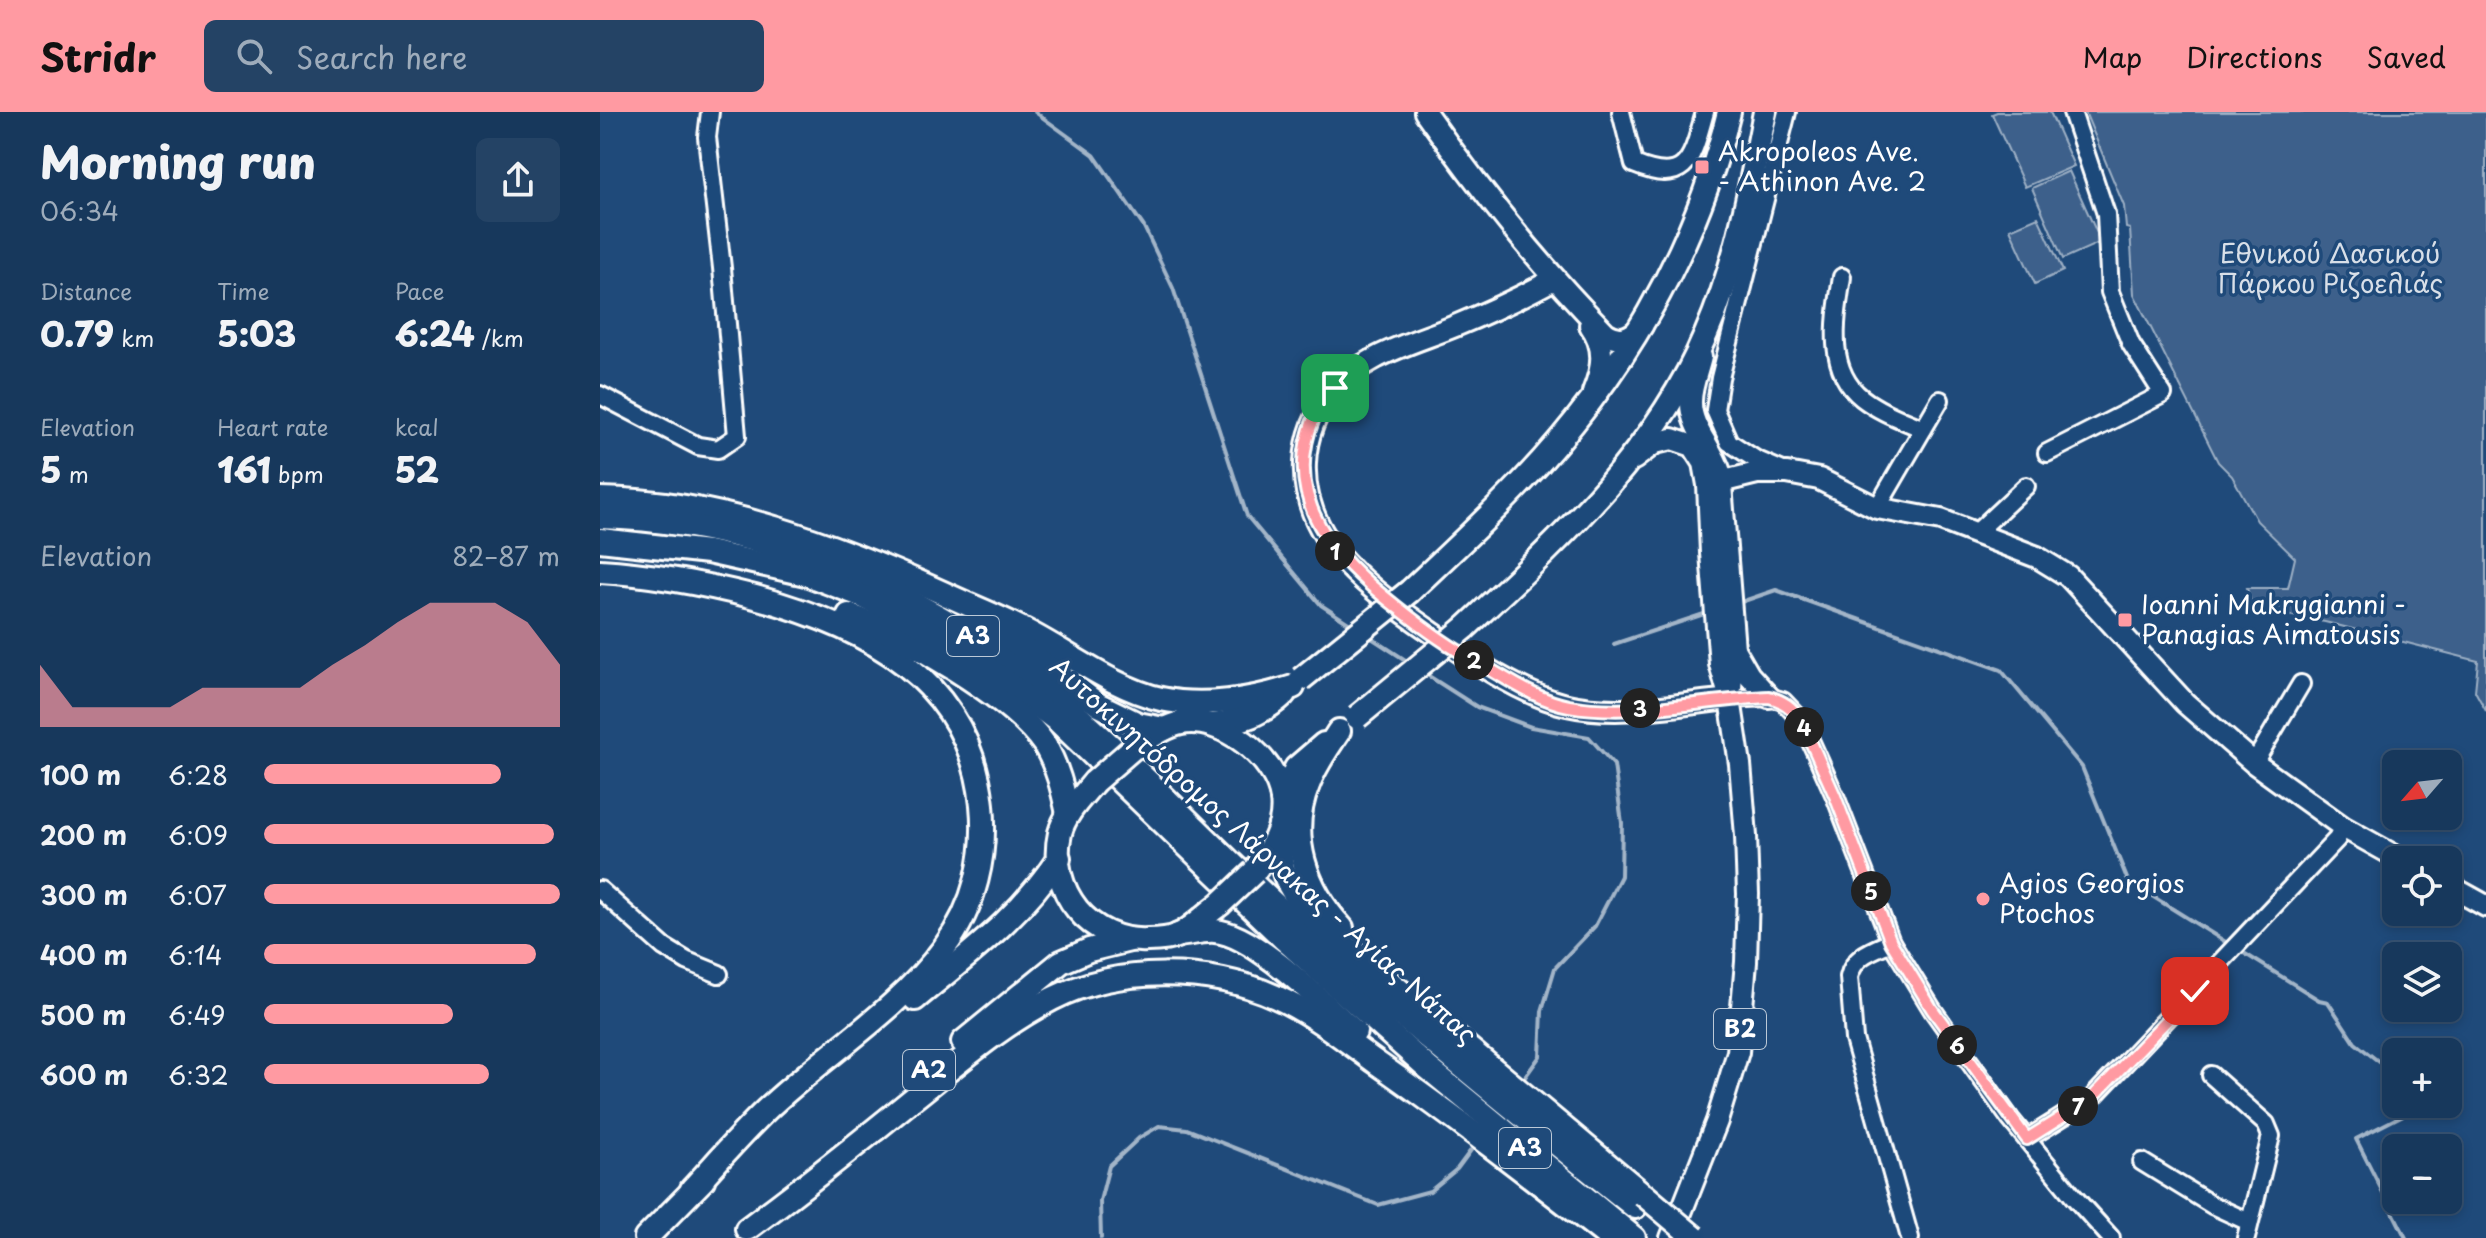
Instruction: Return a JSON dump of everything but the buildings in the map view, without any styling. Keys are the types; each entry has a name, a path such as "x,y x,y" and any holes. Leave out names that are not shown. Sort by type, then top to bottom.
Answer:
{"highway":[{"path":"1450,1114 1259,949 1236,936 1215,931 1153,940 1130,940 1092,925 1071,904 1059,876 1059,836 1068,814 1094,782 1132,749 1164,729 1184,722 1214,725 1239,722 1257,715 1410,591 1521,484 1585,408 1642,326 1669,278 1701,202 1729,112"},
{"name":"B2","path":"1282,799 1296,768 1465,628 1592,504 1625,466 1676,392 1705,337 1743,228 1765,112"},
{"path":"600,499 626,499 714,512 804,537 881,565 1019,627 1128,688 1162,699 1243,699 1297,683"},
{"name":"Αυτοκινητόδρομος Λάρνακας - Αγίας Νάπας","path":"600,517 623,517 712,530 811,558 931,610 990,647 1070,708 1258,889 1443,1053 1639,1201"},
{"name":"Αυτοκινητόδρομος Λάρνακας - Αγίας Νάπας","path":"600,540 708,552 806,574 858,594 923,627 980,662 1059,722 1284,939 1622,1235"},
{"path":"600,558 708,571 867,621 924,651 997,698 1025,722 1044,744 1056,768 1068,814"},
{"path":"600,571 703,584 797,608 860,634 898,656 926,681 949,708 969,747 980,779 984,819 983,855 976,885 945,946 913,985 766,1110 692,1189"},
{"path":"945,594 1039,658 1099,705 1129,720 1164,729"},
{"path":"1348,724 1307,787 1300,812 1299,844 1307,875 1325,909 1403,995"},
{"path":"1214,725 1242,740 1256,752 1277,782 1282,799 1279,858 1295,898 1313,918 1539,1108 1674,1238"},
{"path":"1178,935 1219,905 1254,872 1275,844 1280,826"},
{"name":"A2","path":"646,1238 692,1189 996,933 1022,907 1059,858"},
{"name":"A2","path":"743,1234 801,1177 1030,984 1061,962 1089,950 1130,940"},
{"path":"743,1234 981,1044 1022,1016 1054,998 1090,984 1145,974 1178,974 1213,978 1275,996 1314,1019 1622,1235"},
{"path":"1639,1201 1695,1238"}],"main road":[{"path":"1425,112 1467,171 1572,299 1613,338 1629,336 1642,326"},
{"path":"1554,279 1493,310 1379,357 1357,368 1335,388 1315,417 1306,450 1304,475 1316,521 1349,567 1384,597 1457,650 1540,697 1569,706 1623,710 1730,699"},
{"path":"1572,299 1599,338 1602,356 1599,376 1585,408"},
{"name":"B2","path":"1674,1238 1717,1121 1738,1052 1746,962 1748,894 1741,778 1730,699 1720,664 1723,608 1714,484 1716,460 1691,412 1691,393 1705,337"},
{"name":"B2","path":"1625,466 1663,439 1679,440 1693,446 1714,484"},
{"path":"1714,484 1757,473 1787,473 1819,479 1877,508 1941,520 2037,557 2068,576 2185,703 2254,763 2343,827 2382,849"},
{"name":"B2","path":"1723,608 1734,649 1730,699"},
{"path":"1734,649 1749,675 1769,697"},
{"path":"2462,892 2485,904"}],"street":[{"path":"600,395 698,446 718,449 737,436 707,137 710,112"},
{"path":"1621,112 1634,164 1663,174 1680,170 1692,157 1705,112"},
{"path":"1787,112 1720,378 1715,410 1729,442 1755,459 1787,473"},
{"path":"2047,453 2163,394 2131,344 2110,292 2106,214 2072,112"},
{"path":"1842,277 1834,329 1843,374 1860,397 1923,429"},
{"path":"1877,508 1940,400"},
{"path":"1977,532 2026,486"},
{"path":"2254,763 2301,684"},
{"path":"1730,699 1769,697 1783,701 1801,720 1835,796 1891,942 1932,1009 2027,1139 2111,1238"},
{"path":"2027,1139 2091,1099 2337,839 2343,827"},
{"path":"600,890 664,947 687,961 719,974"},
{"path":"1891,942 1862,955 1849,977 1854,1039 1910,1238"},
{"path":"2142,1162 2248,1230 2271,1136 2266,1124 2211,1075"}],"green space":[{"path":"2050,112 2074,166 2025,187 1992,114"},
{"name":"Εθνικού Δασικού Πάρκου Ριζοελιάς","path":"2085,112 2486,112 2486,711 2475,691 2478,661 2325,622 2256,609 2251,603 2247,588 2288,588 2295,558 2257,521 2232,476 2218,462 2134,294 2130,229 2126,228 2124,206"},
{"path":"2069,171 2101,242 2063,259 2032,188"},
{"path":"2038,217 2063,271 2035,284 2010,229"}],"waterway":[{"path":"1035,112 1094,155 1144,227 1173,288 1247,516 1321,605 1353,626"},
{"path":"1738,603 1776,590 2001,670 2082,767 2128,881 2232,946"},
{"path":"1614,644 1710,612"},
{"path":"1367,635 1410,663"},
{"path":"1424,673 1477,707 1531,727 1589,737 1614,765 1622,823 1621,876 1595,926 1555,968 1542,1011 1540,1056 1520,1084"},
{"path":"2239,950 2319,1000 2328,1002 2355,1043 2382,1064"},
{"path":"2397,1118 2356,1139 2406,1238"},
{"path":"1101,1238 1100,1201 1109,1166 1139,1138 1159,1126 1187,1129 1378,1205 1430,1191 1457,1169 1477,1142"}],"place":[{"name":"Akropoleos Ave. - Athinon Ave. 2","path":"1702,167"},
{"name":"Ioanni Makrygianni - Panagias Aimatousis","path":"2125,620"},
{"name":"Agios Georgios Ptochos","path":"1983,899"}],"route":[{"path":"1335,388 1315,417 1306,450 1304,475 1308,498 1316,521 1349,567 1416,622 1457,650 1540,697 1569,706 1623,710 1769,697 1783,701 1794,711 1835,796 1891,942 1932,1009 2027,1139 2091,1099 2195,991"}]}
